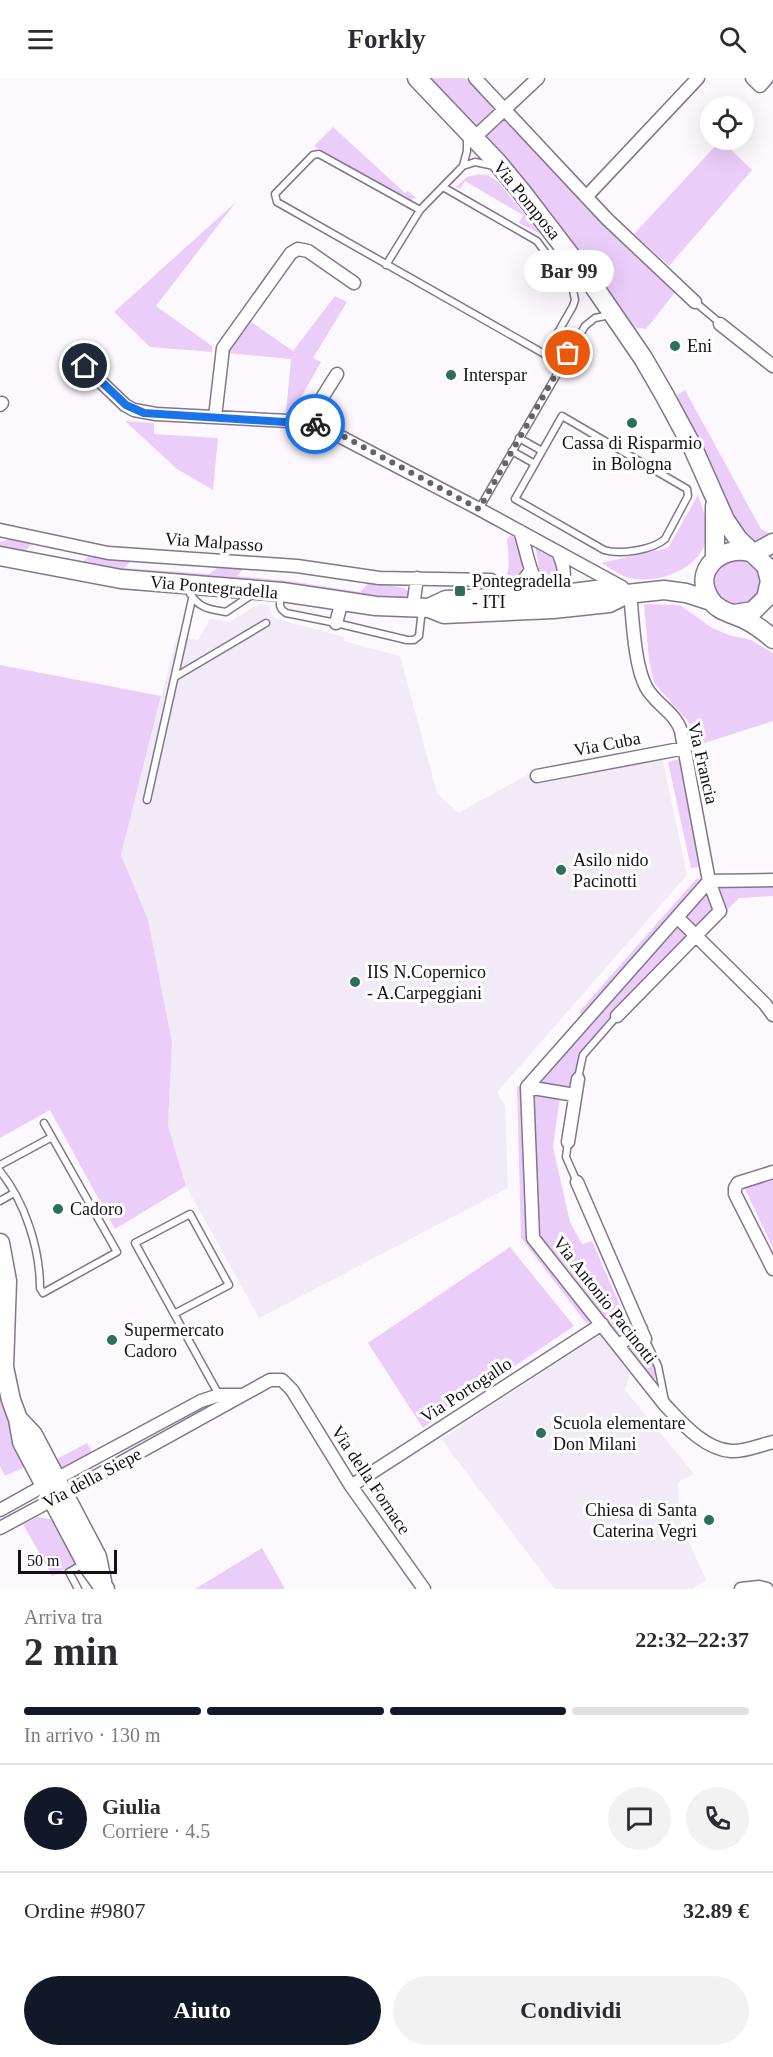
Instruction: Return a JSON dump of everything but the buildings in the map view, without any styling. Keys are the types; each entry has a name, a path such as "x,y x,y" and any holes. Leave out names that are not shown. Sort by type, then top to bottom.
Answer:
{"street":[{"name":"Via Pomposa","path":"417,78 471,134 557,235 613,315 665,396 693,448 733,534 771,570 770,604 753,611 734,614"},
{"path":"475,78 586,197 695,302"},
{"path":"471,134 506,110 538,78"},
{"path":"586,197 698,78"},
{"path":"752,78 760,86 767,78"},
{"path":"215,417 223,348 291,253 298,249 308,251 354,283"},
{"path":"720,324 773,366"},
{"path":"72,354 134,410 156,414 318,425 341,435 520,531 630,594"},
{"path":"307,423 337,374"},
{"name":"Via Pomposa","path":"711,601 705,586 711,563 716,522 712,490"},
{"path":"520,531 531,570 548,603 561,585 565,572 558,552"},
{"name":"Via Malpasso","path":"3,533 108,553 297,566 379,578 491,580"},
{"path":"711,563 730,550 751,553 773,543"},
{"name":"Via Pontegradella","path":"0,556 189,592 282,592 376,606 427,606 511,598 548,603"},
{"name":"Via Pontegradella","path":"427,606 444,614 548,603 609,603 630,594 664,590 686,582 711,563"},
{"path":"511,598 531,570"},
{"path":"417,578 427,606"},
{"name":"Via Pontegradella","path":"664,590 686,593 711,601"},
{"name":"Via Francia","path":"630,594 639,666 643,679 650,693 677,722 685,748 709,881"},
{"path":"336,623 342,601"},
{"path":"711,601 722,610 756,625 773,639"},
{"name":"Via Cuba","path":"537,776 685,748"},
{"path":"527,1087 709,881 773,880"},
{"path":"617,1016 720,911 709,881"},
{"path":"677,917 765,1004 773,1015"},
{"path":"614,989 629,1004"},
{"path":"568,1143 578,1079"},
{"path":"527,1087 575,1095"},
{"name":"Via Antonio Pacinotti","path":"527,1087 533,1238 665,1405 698,1436 722,1449 741,1450 773,1442"},
{"path":"773,1172 746,1179 738,1183 735,1188 740,1205 773,1269"},
{"name":"Via Antonio Pacinotti","path":"577,1182 643,1334"},
{"path":"0,1243 7,1281 4,1367 8,1390 18,1419 33,1435 54,1490 104,1586"},
{"name":"Via Portogallo","path":"351,1486 602,1324"},
{"path":"619,1345 643,1334"},
{"name":"Via della Siepe","path":"0,1510 54,1490 184,1428 270,1380 276,1379 287,1384 292,1390"},
{"name":"Via della Fornace","path":"292,1390 351,1486 424,1589"},
{"name":"Via della Siepe","path":"0,1528 54,1490 201,1401 219,1395 244,1395"},
{"path":"201,1401 208,1415"},
{"path":"176,1415 184,1428"},
{"path":"741,1589 759,1587 767,1589"}],"lane":[{"path":"463,166 471,134"},
{"path":"420,210 319,154 312,155 275,194 277,202 562,364"},
{"path":"386,265 420,210 463,166 481,162 503,170"},
{"path":"443,187 542,246 575,295 573,306 545,355"},
{"path":"695,302 720,324"},
{"path":"479,509 574,342 588,323 598,317 613,315"},
{"path":"558,333 574,342"},
{"path":"562,416 687,489 688,496 661,543 651,548 610,552 515,499 535,464 562,416"},
{"path":"519,438 542,452"},
{"path":"512,451 535,464"},
{"path":"147,800 175,677 189,592"},
{"path":"282,592 279,605 286,613 414,640 419,636 427,606"},
{"path":"175,677 266,623"},
{"path":"578,1079 583,1055 617,1016"},
{"path":"0,1171 25,1217 43,1293 117,1252 44,1123"},
{"path":"0,1165 52,1137"},
{"path":"568,1143 566,1156 577,1182"},
{"path":"0,1201 14,1193"},
{"path":"174,1314 228,1285 190,1214 135,1243 174,1314 219,1395"},
{"path":"643,1334 658,1366 665,1405"},
{"path":"78,1589 69,1572 92,1560"}],"shaded area":[{"path":"430,78 465,78 497,111 478,128"},
{"path":"503,117 580,199 676,291 646,329 631,327 555,218 485,134"},
{"path":"333,127 405,193 408,191 416,198 410,200 314,146"},
{"path":"712,150 731,150 752,170 669,266 634,234"},
{"path":"479,174 488,175 497,181 542,235 519,223 523,215 465,181 460,189 456,187 467,177"},
{"path":"236,202 156,306 212,346 212,352 150,347 114,312"},
{"path":"335,296 347,302 313,358 321,362 295,408 304,414 286,413 291,359 228,353 251,322 293,351"},
{"path":"685,390 761,529 772,534 768,539 755,545 733,522 677,395"},
{"path":"125,421 154,423 154,434 218,438 213,490 177,469"},
{"path":"698,495 707,526 707,539 695,560 684,568 660,578 635,579 622,575 601,563 668,548"},
{"path":"512,534 522,551 521,571 508,593 493,593 494,582 506,581 509,564 507,539"},
{"path":"11,538 34,542 24,552 81,563 92,553 133,559 124,568 209,574 221,565 245,567 237,576 360,592 370,581 403,588 412,596 406,601 121,573 0,551 0,542"},
{"path":"534,543 553,554 561,571 553,590 541,576"},
{"path":"738,559 754,566 761,582 754,598 738,605 722,598 715,582 722,566"},
{"name":"IIS N.Copernico - A.Carpeggiani","path":"259,604 268,606 274,618 344,637 343,641 400,656 437,793 458,813 542,767 660,747 687,875 497,1092 505,1106 508,1188 259,1318 186,1186 168,1126 172,1043 121,855 177,636 198,640 210,619 229,622"},
{"path":"644,604 680,605 712,628 751,640 773,653 773,721 698,745 687,720 654,683 649,660"},
{"path":"0,665 161,696 121,855 148,920 172,1043 168,1126 186,1186 115,1229 50,1110 0,1138"},
{"path":"679,759 700,867 691,868 668,762"},
{"path":"702,878 703,885 586,1017 579,1012 696,879"},
{"path":"717,885 773,885 773,896 739,898 727,910"},
{"path":"707,890 714,909 695,928 684,917"},
{"path":"676,923 689,935 611,1016 580,1053 571,1089 534,1085"},
{"path":"517,1086 524,1088 529,1238 593,1319 587,1324 521,1238"},
{"path":"534,1094 560,1097 553,1147 570,1222 582,1244 592,1241 629,1326 615,1336 538,1234"},
{"path":"773,1180 773,1248 744,1187"},
{"path":"510,1247 574,1326 423,1428 368,1343"},
{"path":"600,1335 630,1374 625,1390 694,1474 678,1482 680,1522 706,1580 692,1589 555,1589 441,1439"},
{"path":"637,1339 655,1369 655,1385 626,1347"},
{"path":"0,1380 5,1412 29,1465 5,1476 0,1466"},
{"path":"87,1443 92,1452 58,1470 53,1461"},
{"path":"38,1517 55,1520 81,1561 52,1576 23,1524"},
{"path":"262,1548 285,1589 195,1589"}],"way so far":[{"path":"315,424 341,435 479,509 568,353"}],"place":[{"name":"Eni","path":"675,346"},
{"name":"Bar 99","path":"568,353"},
{"name":"Interspar","path":"451,375"},
{"name":"Cassa di Risparmio in Bologna","path":"632,423"},
{"name":"Pontegradella - ITI","path":"460,591"},
{"name":"Asilo nido Pacinotti","path":"561,870"},
{"name":"IIS N.Copernico - A.Carpeggiani","path":"355,982"},
{"name":"Cadoro","path":"58,1209"},
{"name":"Supermercato Cadoro","path":"112,1340"},
{"name":"Scuola elementare Don Milani","path":"541,1433"},
{"name":"Chiesa di Santa Caterina Vegri","path":"709,1520"}],"route":[{"path":"85,366 126,405 144,413 315,424"}]}
